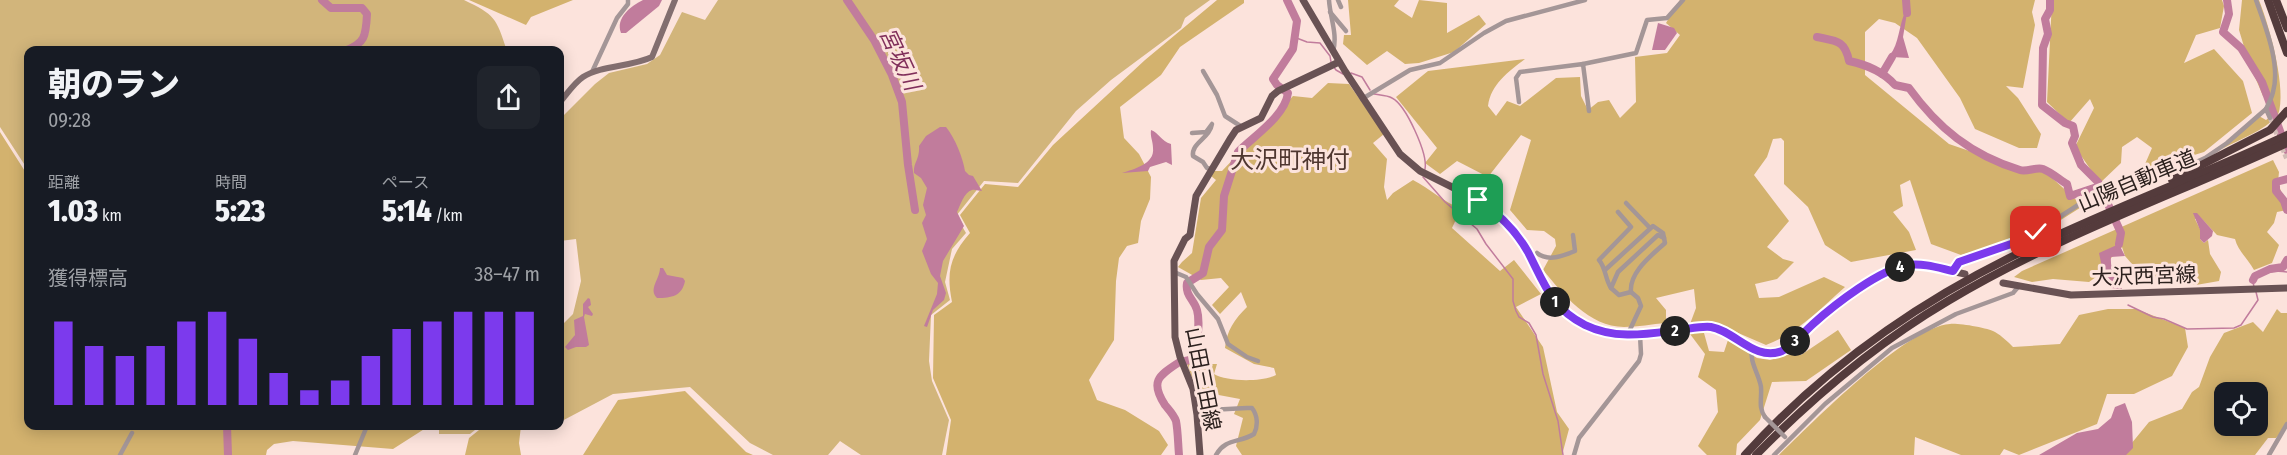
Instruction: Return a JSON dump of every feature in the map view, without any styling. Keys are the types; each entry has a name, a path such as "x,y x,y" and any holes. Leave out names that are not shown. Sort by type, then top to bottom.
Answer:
{"highway":[{"path":"2268,0 2287,53"},
{"path":"2276,0 2287,28"},
{"path":"2098,216 2270,130 2287,111"},
{"name":"山陽自動車道","path":"1745,455 1806,395 1894,325 1976,276 2098,216 2287,135"},
{"name":"山陽自動車道","path":"1756,455 1812,400 1839,378 1905,328 1948,300 2063,241 2287,143"},
{"path":"2228,170 2287,149"}],"main road":[{"path":"1303,0 1333,52 1335,64 1346,74 1392,144 1406,160 1423,172 1490,208 1535,253 1548,292 1568,314 1600,331 1627,336 1712,327 1727,332 1752,348 1770,353 1782,350 1826,313 1876,278 1893,269 1915,264 1965,274"},
{"name":"山田三田線","path":"1200,455 1197,415 1192,389 1175,337 1175,255 1190,235 1194,202 1233,133 1261,118 1272,96 1282,88 1335,64"},
{"name":"大沢西宮線","path":"2003,283 2071,295 2287,288"}],"street":[{"path":"591,74 628,0"},
{"path":"564,97 582,77 652,57 675,0"},
{"path":"1329,0 1336,40 1333,52"},
{"path":"1338,0 1341,7"},
{"path":"1362,99 1410,70 1440,63 1496,26 1517,17 1585,0"},
{"path":"1519,102 1516,78 1520,72 1582,64 1636,53 1647,20 1667,18 1683,0"},
{"path":"1953,271 1959,262 2014,243 2036,232 2100,191 2170,174 2205,158 2227,143 2266,109 2274,90 2271,45 2256,0"},
{"path":"1330,12 1346,31"},
{"path":"2271,45 2283,41"},
{"path":"1582,64 1589,111"},
{"path":"1203,71 1226,116 1242,127"},
{"path":"2266,109 2270,118"},
{"path":"1192,133 1206,132 1212,124 1210,133 1192,152 1193,156 1203,162 1207,168 1212,169"},
{"path":"1626,203 1650,228"},
{"path":"1618,212 1638,232"},
{"path":"1630,292 1619,295 1611,288 1606,282 1605,270 1599,260 1631,226"},
{"path":"1605,270 1653,226 1663,233 1665,243 1642,265 1630,285 1630,292"},
{"path":"1535,253 1551,258 1575,251 1573,235"},
{"path":"1611,288 1618,272 1658,235 1664,239"},
{"path":"1174,272 1186,277 1218,319 1228,344 1246,357 1258,361"},
{"path":"1774,455 1786,438 1892,348 1956,314 2013,293 2019,286"},
{"path":"1627,336 1641,306 1638,298 1630,292"},
{"path":"1574,455 1583,433 1639,361 1641,335"},
{"path":"1752,348 1752,360 1761,388 1760,408 1765,417 1786,438"},
{"path":"1192,389 1209,410 1252,408 1255,412 1257,429 1254,434 1229,442 1220,448 1216,455"},
{"path":"2269,455 2287,424"},
{"path":"355,455 365,430"},
{"path":"120,455 132,433"}],"shaded area":[{"path":"0,0 464,0 493,18 505,46 24,46 24,164 0,127"},
{"path":"469,0 573,0 531,17 526,25"},
{"path":"643,0 662,0 659,6 626,33 621,33 620,22 625,13"},
{"path":"718,0 1210,0 1185,18 1181,28 1111,80 1076,111 1018,183 984,181 956,216 966,233 952,249 945,282 950,300 931,315 929,361 932,381 949,420 942,455 861,455 840,441 828,455 773,455 750,443 690,387 613,394 564,420 564,323 573,314 581,281 576,239 564,240 564,115 609,73 647,64 660,55 682,12 705,20"},
{"path":"1217,0 1244,0 1244,3 1180,47 1161,75 1120,107 1124,138 1139,154 1151,177 1150,199 1141,221 1138,243 1127,246 1119,258 1114,340 1089,380 1097,400 1125,410 1159,431 1168,445 1161,455 946,455 951,420 933,378 934,315 952,302 949,282 951,265 958,249 970,233 960,215 985,184 1018,187 1053,145 1145,60"},
{"path":"1348,0 1399,0 1394,6 1412,18 1419,0 1447,3 1447,33 1479,15 1486,24 1454,52 1419,63 1405,64 1387,51 1367,65 1343,44 1344,35 1351,35"},
{"path":"1680,0 2035,0 2032,12 2035,25 2023,88 2006,86 2018,98 2041,134 2037,148 2019,148 1975,129 1960,98 1917,38 1895,23 1879,19 1865,32 1865,75 1949,144 2016,167 2040,167 2083,206 2056,223 2014,240 1961,255 1931,244 1910,180 1900,185 1903,206 1893,212 1909,232 1916,250 1851,262 1825,245 1808,207 1784,184 1784,141 1781,138 1773,139 1767,157 1754,175 1789,221 1767,247 1783,259 1794,262 1777,279 1755,284 1759,298 1779,297 1824,277 1845,287 1798,327 1766,345 1715,323 1690,324 1696,308 1694,289 1656,298 1666,310 1666,323 1624,327 1611,326 1599,321 1568,299 1543,270 1556,246 1555,239 1544,231 1527,230 1510,210 1531,140 1521,135 1488,177 1457,161 1440,174 1425,163 1437,148 1396,97 1428,71 1525,59 1507,74 1493,91 1488,106 1496,116 1507,101 1520,106 1556,78 1580,77 1581,96 1588,110 1598,102 1609,100 1620,118 1636,102 1635,57 1667,53 1680,35 1666,23"},
{"path":"2052,0 2222,0 2224,6 2220,28 2196,35 2184,63 2214,49 2243,81 2252,113 2204,152 2142,171 2152,148 2137,137 2122,147 2121,163 2100,183 2075,147 2094,108 2090,99 2069,123 2047,102"},
{"path":"2242,0 2259,0 2276,59 2280,104 2278,115 2266,126 2222,149 2259,116 2266,120 2275,113 2270,95 2263,96 2249,63 2239,30"},
{"path":"1905,12 1907,13 1903,37 1909,58 1892,57 1890,55"},
{"path":"1658,23 1674,28 1677,33 1665,50 1652,50"},
{"path":"1328,83 1349,84 1384,134 1373,143 1387,159 1384,187 1387,200 1393,193 1413,180 1461,209 1452,228 1500,271 1514,260 1541,294 1516,307 1543,347 1557,412 1569,429 1562,455 1242,455 1236,446 1243,418 1234,414 1240,399 1208,393 1204,401 1185,358 1201,350 1201,364 1217,364 1214,374 1220,377 1254,380 1276,375 1274,368 1254,364 1225,348 1232,326 1247,307 1241,292 1220,314 1212,305 1229,287 1221,278 1201,280 1178,267 1192,253 1201,198 1216,180 1211,176 1214,171 1222,171 1293,96 1312,98"},
{"path":"940,127 946,127 958,148 965,171 973,176 982,191 969,191 957,212 964,226 943,261 940,276 946,293 944,300 933,310 927,327 924,326 937,294 938,283 931,274 922,251 927,239 922,223 926,215 923,205 927,188 914,170 919,146 926,136"},
{"path":"1151,130 1171,144 1172,165 1166,162 1150,167 1148,171 1122,173 1143,165 1151,158 1153,148"},
{"path":"0,132 24,170 24,430 423,430 393,449 293,441 274,444 267,450 266,455 0,455"},
{"path":"2273,160 2279,172 2278,182 2287,210 2277,212 2274,223 2267,232 2279,245 2272,263 2254,270 2235,239 2217,235 2200,217 2195,219 2201,231 2200,239 2204,243 2208,240 2210,254 2221,272 2219,281 2196,285 2172,279 2166,281 2139,272 2125,256 2122,247 2103,266 2103,272 2089,282 2053,279 2032,282 2014,277 2022,271"},
{"path":"2193,213 2197,213 2213,231 2212,236 2204,243 2200,239 2200,230"},
{"path":"2119,244 2125,256 2111,257 2111,266 2122,289 2111,288 2103,272 2099,253"},
{"path":"660,268 663,268 667,275 683,278 684,286 679,293 672,297 657,298 654,287"},
{"path":"588,298 591,305 588,307 593,314 592,316 585,314 584,317 589,345 568,350 565,347 575,335 574,320 583,316 583,304"},
{"path":"2108,309 2136,309 2185,328 2188,347 2172,376 2134,394 2107,394 2097,424 2019,455 2004,449 2000,455 1961,455 1915,437 1914,455 1779,455 1836,400 1885,358 1931,329 1950,324 1980,327 1995,332 2013,347 2060,344 2079,315"},
{"path":"2277,309 2281,313 2287,313 2287,426 2276,438 2268,438 2255,455 2122,455 2149,422 2182,409 2192,392 2199,387 2210,357 2224,333 2253,322 2263,332"},
{"path":"1838,330 1851,350 1806,381 1772,382 1760,420 1737,444 1736,455 1707,455 1698,446 1718,412 1716,390 1698,377 1705,354 1690,334 1699,331 1704,333 1709,351 1724,352 1728,340 1757,358 1770,360 1787,355 1801,355"},
{"path":"685,391 746,452 753,455 583,455 618,400"},
{"path":"2125,403 2132,422 2133,448 2126,455 2039,455 2077,433 2098,429 2111,418 2115,407"},
{"path":"439,430 475,430 470,434 439,434"},
{"path":"479,430 521,430 521,455 465,455 469,438"}],"waterway":[{"path":"322,0 331,8 362,8 367,14 365,34 354,46"},
{"name":"宮坂川","path":"847,0 874,40 892,75 902,102 915,210"},
{"path":"1185,361 1195,359 1198,328 1197,310 1188,294 1187,283 1203,273 1209,247 1222,230 1224,196 1238,152 1275,118 1286,101 1288,93 1273,79 1293,49 1297,21 1287,0"},
{"path":"1906,0 1907,13"},
{"path":"2050,0 2050,10 2045,19 2048,34 2043,48 2042,105 2065,123 2073,126 2075,136 2072,143 2081,165 2098,182 2121,233 2119,244"},
{"path":"2227,0 2229,14 2223,32 2241,48 2262,82 2287,150"},
{"path":"1294,37 1307,42 1320,43 1330,56 1331,62"},
{"path":"1817,37 1842,45 1849,61 1874,69 1895,85 1909,88 1944,128 1986,156 2020,170 2046,170 2067,184 2070,196 2100,186"},
{"path":"1882,74 1892,57"},
{"path":"1333,66 1343,74"},
{"path":"1351,73 1362,77 1370,90"},
{"path":"1374,94 1392,98 1398,102 1420,142 1425,169"},
{"path":"1423,177 1445,202 1477,229 1513,279 1513,301 1516,311 1519,317 1529,323 1536,335 1543,374 1558,421 1563,455"},
{"path":"2287,179 2276,182 2276,191 2284,201 2287,210"},
{"path":"2253,280 2255,276 2270,269 2283,267 2287,260"},
{"path":"2254,287 2253,282 2264,274 2287,272"},
{"path":"2128,305 2187,329 2234,328 2241,325 2258,300 2256,292"},
{"path":"1178,363 1161,376 1157,385 1160,397 1176,421 1179,455"},
{"path":"227,430 228,455"}],"tunnel":[{"path":"2270,118 2287,160"}],"district":[{"name":"大沢町神付","path":"1290,160"}],"route":[{"path":"1478,200 1490,208 1514,232 1528,252 1552,298 1577,321 1606,333 1627,336 1712,327 1727,332 1758,351 1770,353 1788,346 1826,313 1888,271 1915,264 1953,271 1959,262 2014,243 2036,232"}]}
